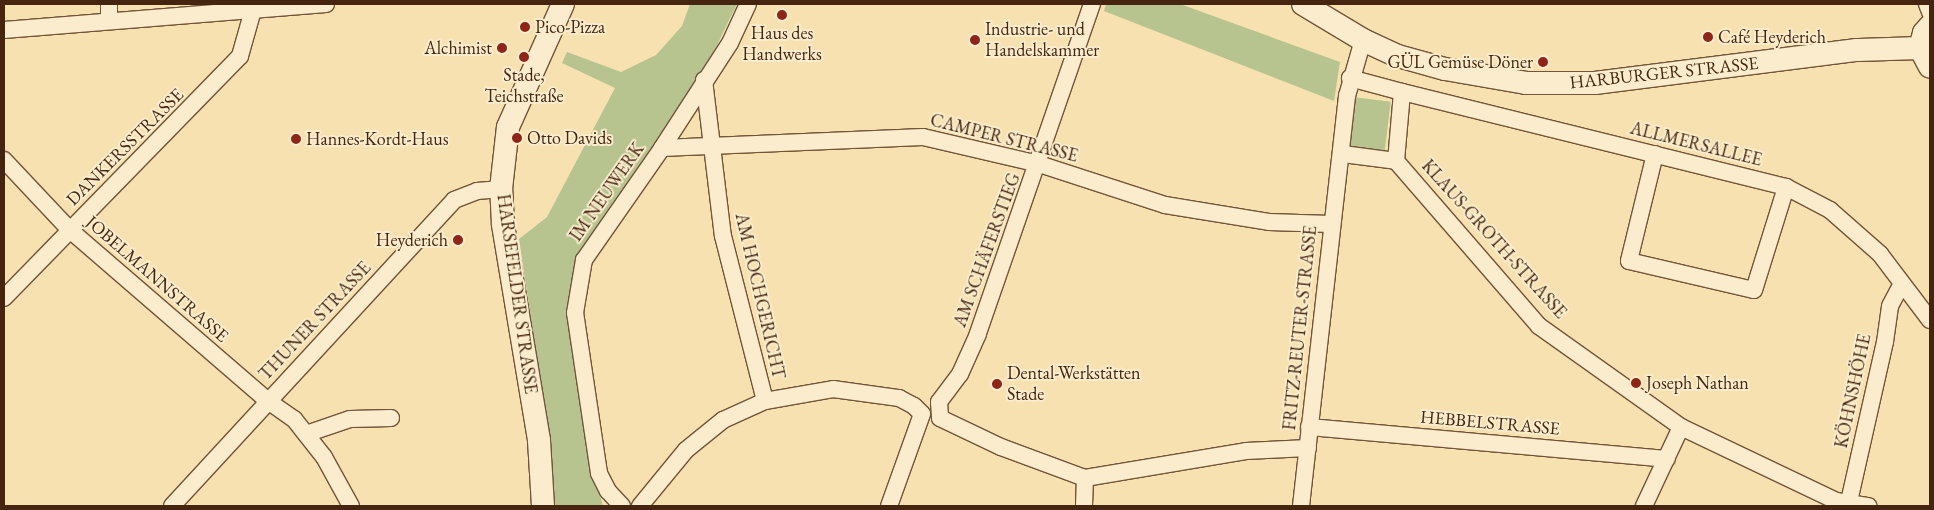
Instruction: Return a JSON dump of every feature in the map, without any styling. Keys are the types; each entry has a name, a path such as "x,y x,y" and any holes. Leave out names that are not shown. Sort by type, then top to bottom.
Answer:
{"main road":[{"name":"HARSEFELDER STRASSE","path":"543,506 539,440 503,224 501,190 508,127 563,4"},
{"name":"HARBURGER STRASSE","path":"1303,4 1363,40 1431,66 1526,84 1595,83 1857,50 1925,57"},
{"path":"1925,57 1924,33 1930,26"}],"street":[{"path":"108,4 109,20"},
{"path":"4,30 109,20 326,4"},
{"name":"IM NEUWERK","path":"622,506 608,491 599,473 576,313 584,260 662,148 704,80 730,43 748,4"},
{"name":"AM SCHÄFERSTIEG","path":"1085,478 1001,447 940,418 939,402 960,374 978,334 1039,164 1092,4"},
{"path":"1927,4 1930,12"},
{"name":"DANKERSSTRASSE","path":"4,298 240,56 252,10"},
{"name":"FRITZ-REUTER-STRASSE","path":"1301,506 1331,224 1343,154 1350,78 1363,40"},
{"name":"ALLMERSALLEE","path":"1350,78 1786,187 1830,210 1880,254 1900,285 1930,320"},
{"name":"AM HOCHGERICHT","path":"704,80 722,236 765,401"},
{"path":"1343,154 1396,160 1402,92"},
{"name":"CAMPER STRASSE","path":"662,148 711,148 922,137 1039,164 1165,205 1270,222 1331,224"},
{"path":"1655,154 1629,261 1754,290 1786,187"},
{"name":"JOBELMANNSTRASSE","path":"4,160 71,230 268,401 294,419 306,434 351,504"},
{"name":"KLAUS-GROTH-STRASSE","path":"1396,160 1540,326 1681,427 1836,501 1869,506"},
{"name":"THUNER STRASSE","path":"172,506 454,200 477,191 501,190"},
{"name":"KÖHNSHÖHE","path":"1849,504 1885,342 1890,306 1900,285"},
{"path":"640,506 686,450 723,420 765,401 833,389 875,393 914,406 922,414 889,506"},
{"path":"306,434 350,419 391,418"},
{"name":"HEBBELSTRASSE","path":"1309,427 1667,459"},
{"path":"1644,506 1681,427"},
{"path":"1084,506 1085,478 1246,451 1308,448"}],"green space":[{"path":"690,4 737,4 702,76 581,258 570,322 594,473 603,506 555,506 547,424 519,239 547,217 615,88 562,63 567,52 621,72 656,55 682,26"},
{"path":"1106,4 1180,4 1340,62 1334,101 1104,11"},
{"path":"1353,97 1391,102 1385,152 1347,148"}],"place":[{"name":"Haus des Handwerks","path":"782,15"},
{"name":"Pico-Pizza","path":"525,27"},
{"name":"Café Heyderich","path":"1708,37"},
{"name":"Industrie- und Handelskammer","path":"975,40"},
{"name":"Alchimist","path":"502,48"},
{"name":"Stade, Teichstraße","path":"524,57"},
{"name":"GÜL Gemüse Döner","path":"1543,62"},
{"name":"Otto Davids","path":"517,138"},
{"name":"Hannes-Kordt-Haus","path":"296,139"},
{"name":"Heyderich","path":"458,240"},
{"name":"Joseph Nathan","path":"1636,383"},
{"name":"Dental-Werkstätten Stade","path":"997,384"}]}
